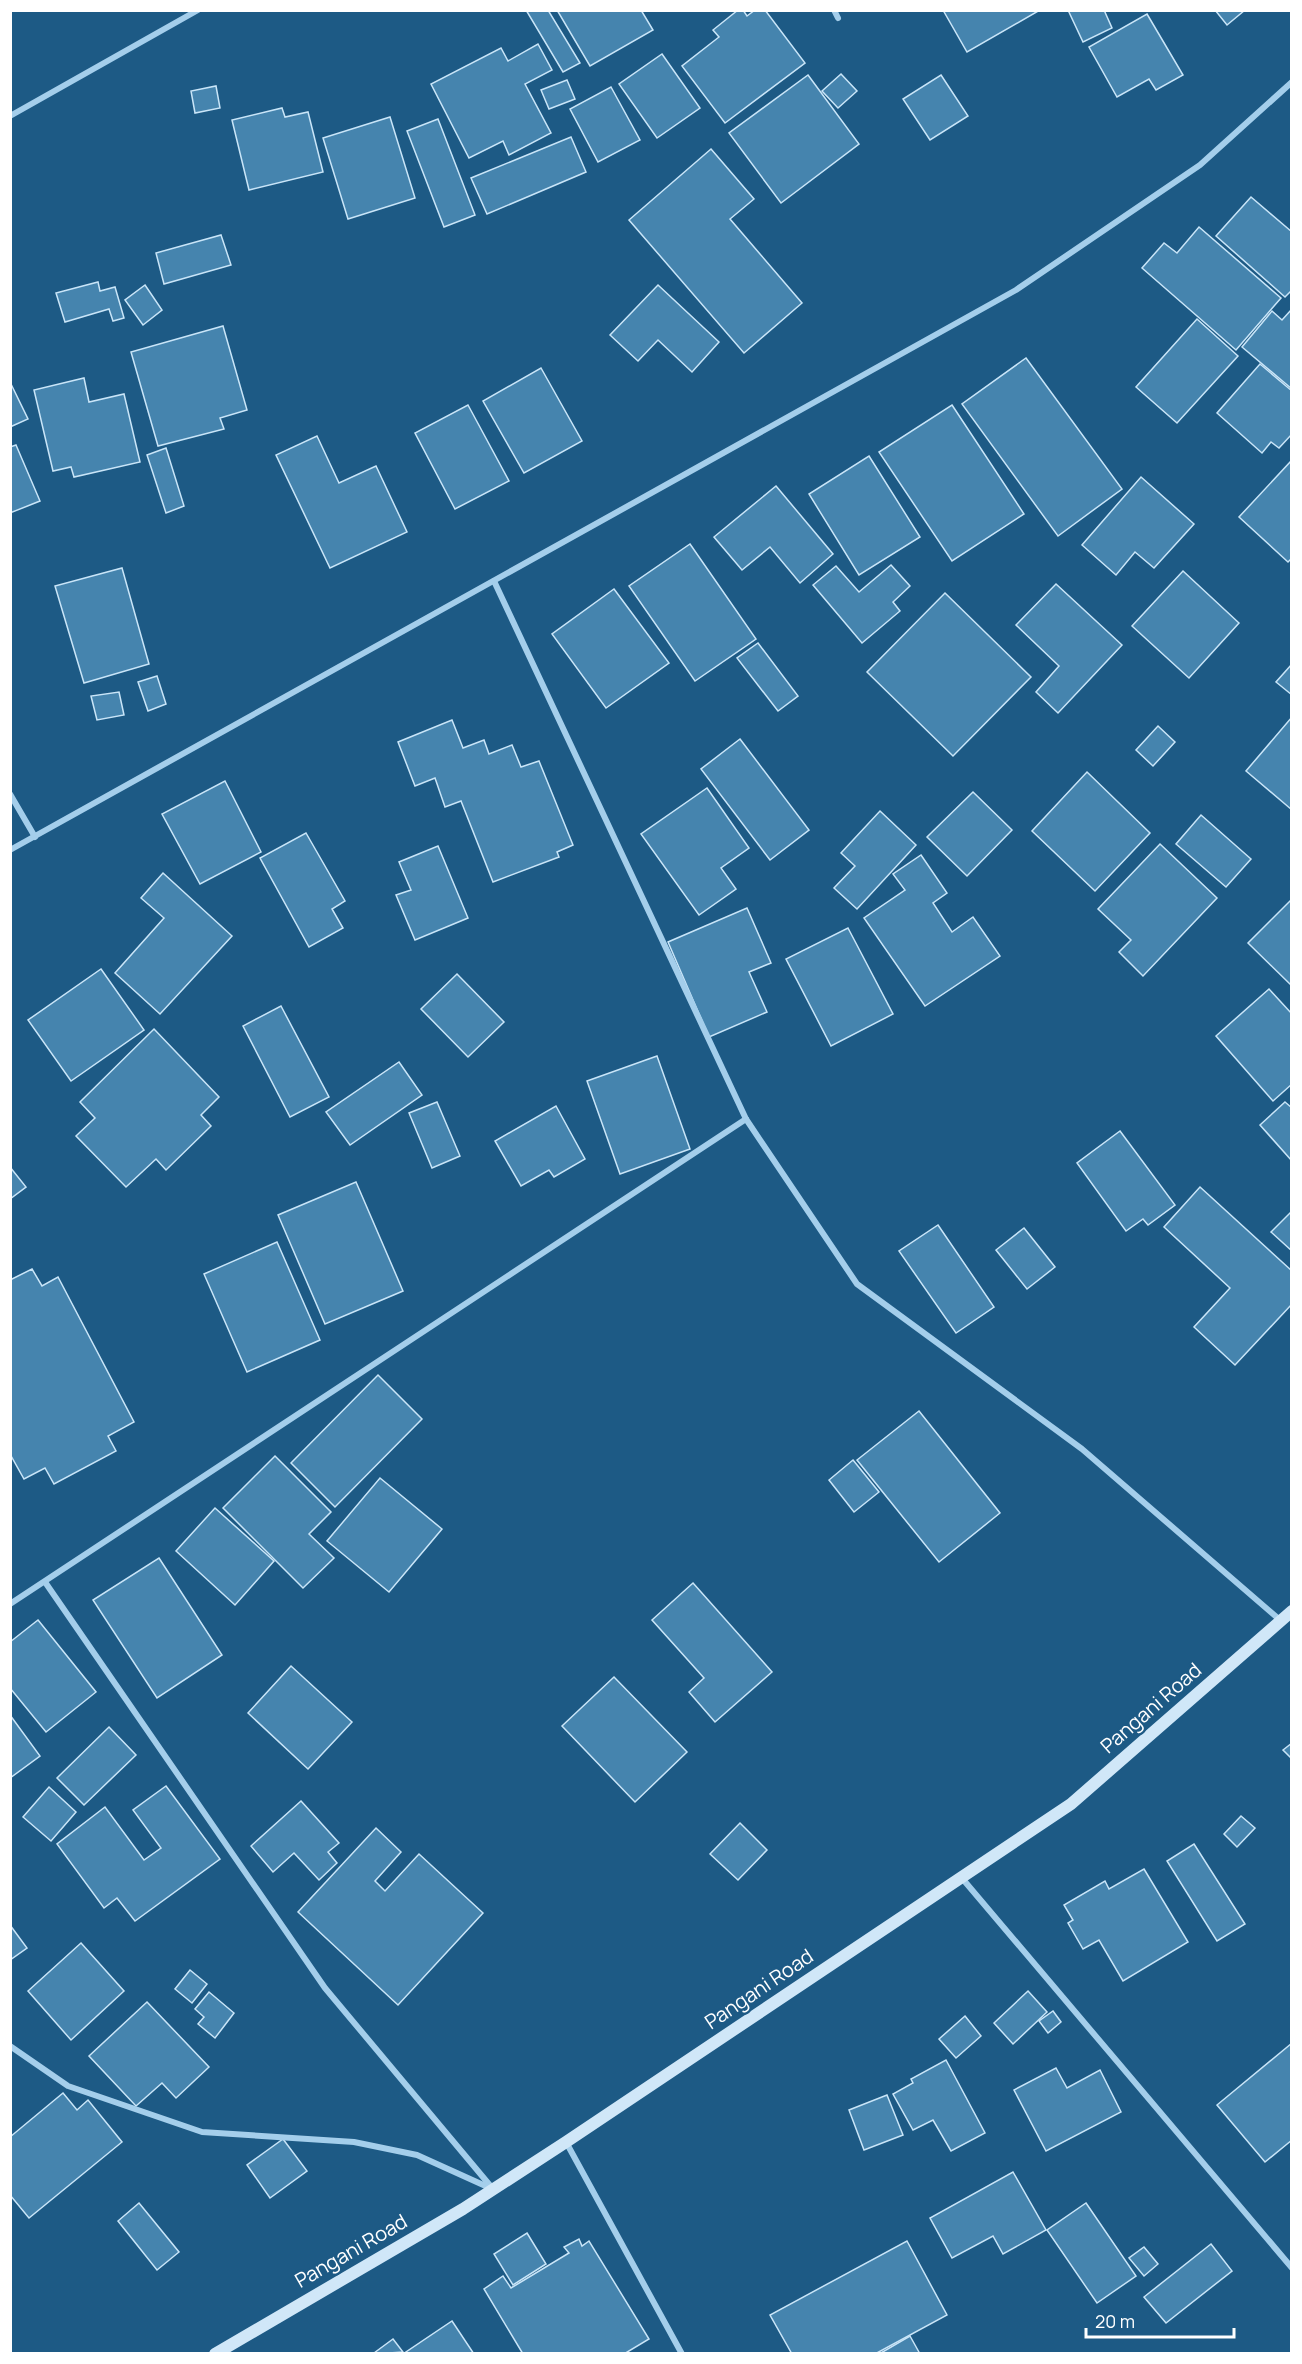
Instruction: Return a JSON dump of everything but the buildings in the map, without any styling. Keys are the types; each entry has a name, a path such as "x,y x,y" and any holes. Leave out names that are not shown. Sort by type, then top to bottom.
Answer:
{"main road":[{"name":"Pangani Road","path":"214,2354 463,2209 1071,1804 1292,1611"}],"street":[{"path":"10,116 198,10"},
{"path":"834,10 838,18"},
{"path":"10,850 1016,290 1200,165 1292,82"},
{"path":"494,581 746,1119 857,1284 1082,1449 1280,1620"},
{"path":"10,794 34,837"},
{"path":"10,1604 746,1119"},
{"path":"45,1582 325,1988 493,2189"},
{"path":"961,1877 1292,2268"},
{"path":"10,2046 68,2086 202,2132 365,2144 417,2155 493,2189"},
{"path":"566,2142 682,2354"}]}
